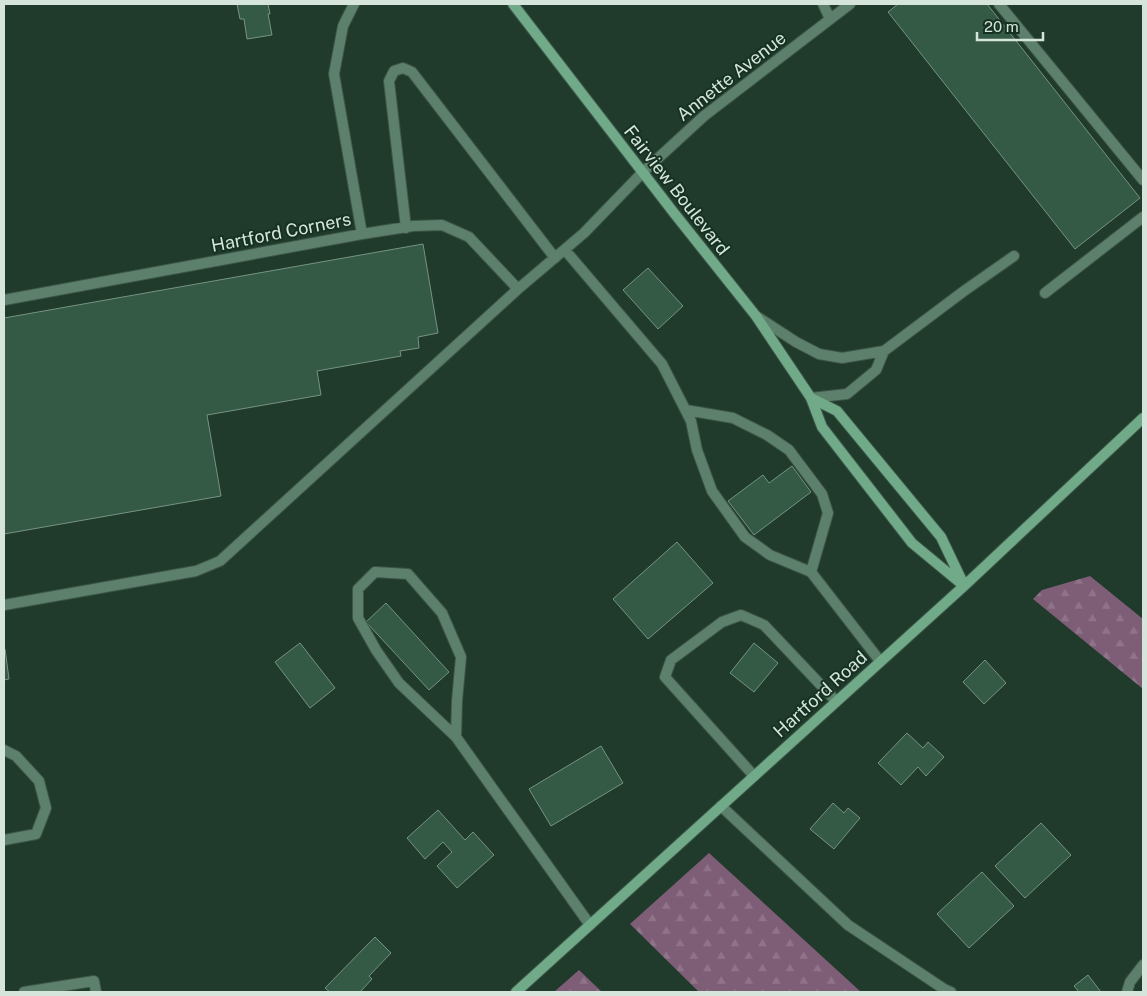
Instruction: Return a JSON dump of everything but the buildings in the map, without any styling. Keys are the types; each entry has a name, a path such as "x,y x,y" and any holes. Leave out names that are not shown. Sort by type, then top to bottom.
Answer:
{"street":[{"name":"Fairview Boulevard","path":"513,4 756,316 811,398 822,427 912,542 964,586"},
{"path":"811,398 837,410 941,537 964,586"},
{"name":"Hartford Road","path":"516,992 964,586 1143,418"}],"lane":[{"name":"Hartford Corners","path":"4,300 362,234 334,74 343,26 354,4"},
{"path":"823,4 830,19"},
{"name":"Annette Avenue","path":"4,605 196,571 220,561 518,289 584,233 642,172 704,116 850,4"},
{"path":"999,4 1143,180"},
{"path":"406,228 390,81 394,71 403,68 412,72 554,258"},
{"path":"1045,293 1143,217"},
{"path":"362,234 442,225 469,237 518,289"},
{"path":"565,250 662,364 691,421 696,450 712,491 745,538 770,555 811,572 880,661"},
{"path":"811,398 847,394 876,370 884,352 964,291 1014,256"},
{"path":"756,316 796,342 819,354 842,358 884,352"},
{"path":"686,410 733,418 767,435 789,450 822,494 828,513 811,572"},
{"path":"456,737 461,657 442,613 408,574 375,572 358,589 358,618 376,650 400,683 456,737 590,925"},
{"path":"754,776 666,677 670,660 722,622 741,615 764,625 836,701"},
{"path":"4,750 16,756 39,781 46,808 36,834 4,840"},
{"path":"721,806 848,925 944,990 951,992"},
{"path":"1127,992 1130,982 1143,965"},
{"path":"24,992 46,991 94,981 96,992"}],"green space":[{"path":"1090,576 1143,619 1143,689 1033,599 1042,590"},
{"path":"709,853 861,992 699,992 630,924"},
{"path":"579,970 602,992 554,992"}]}
